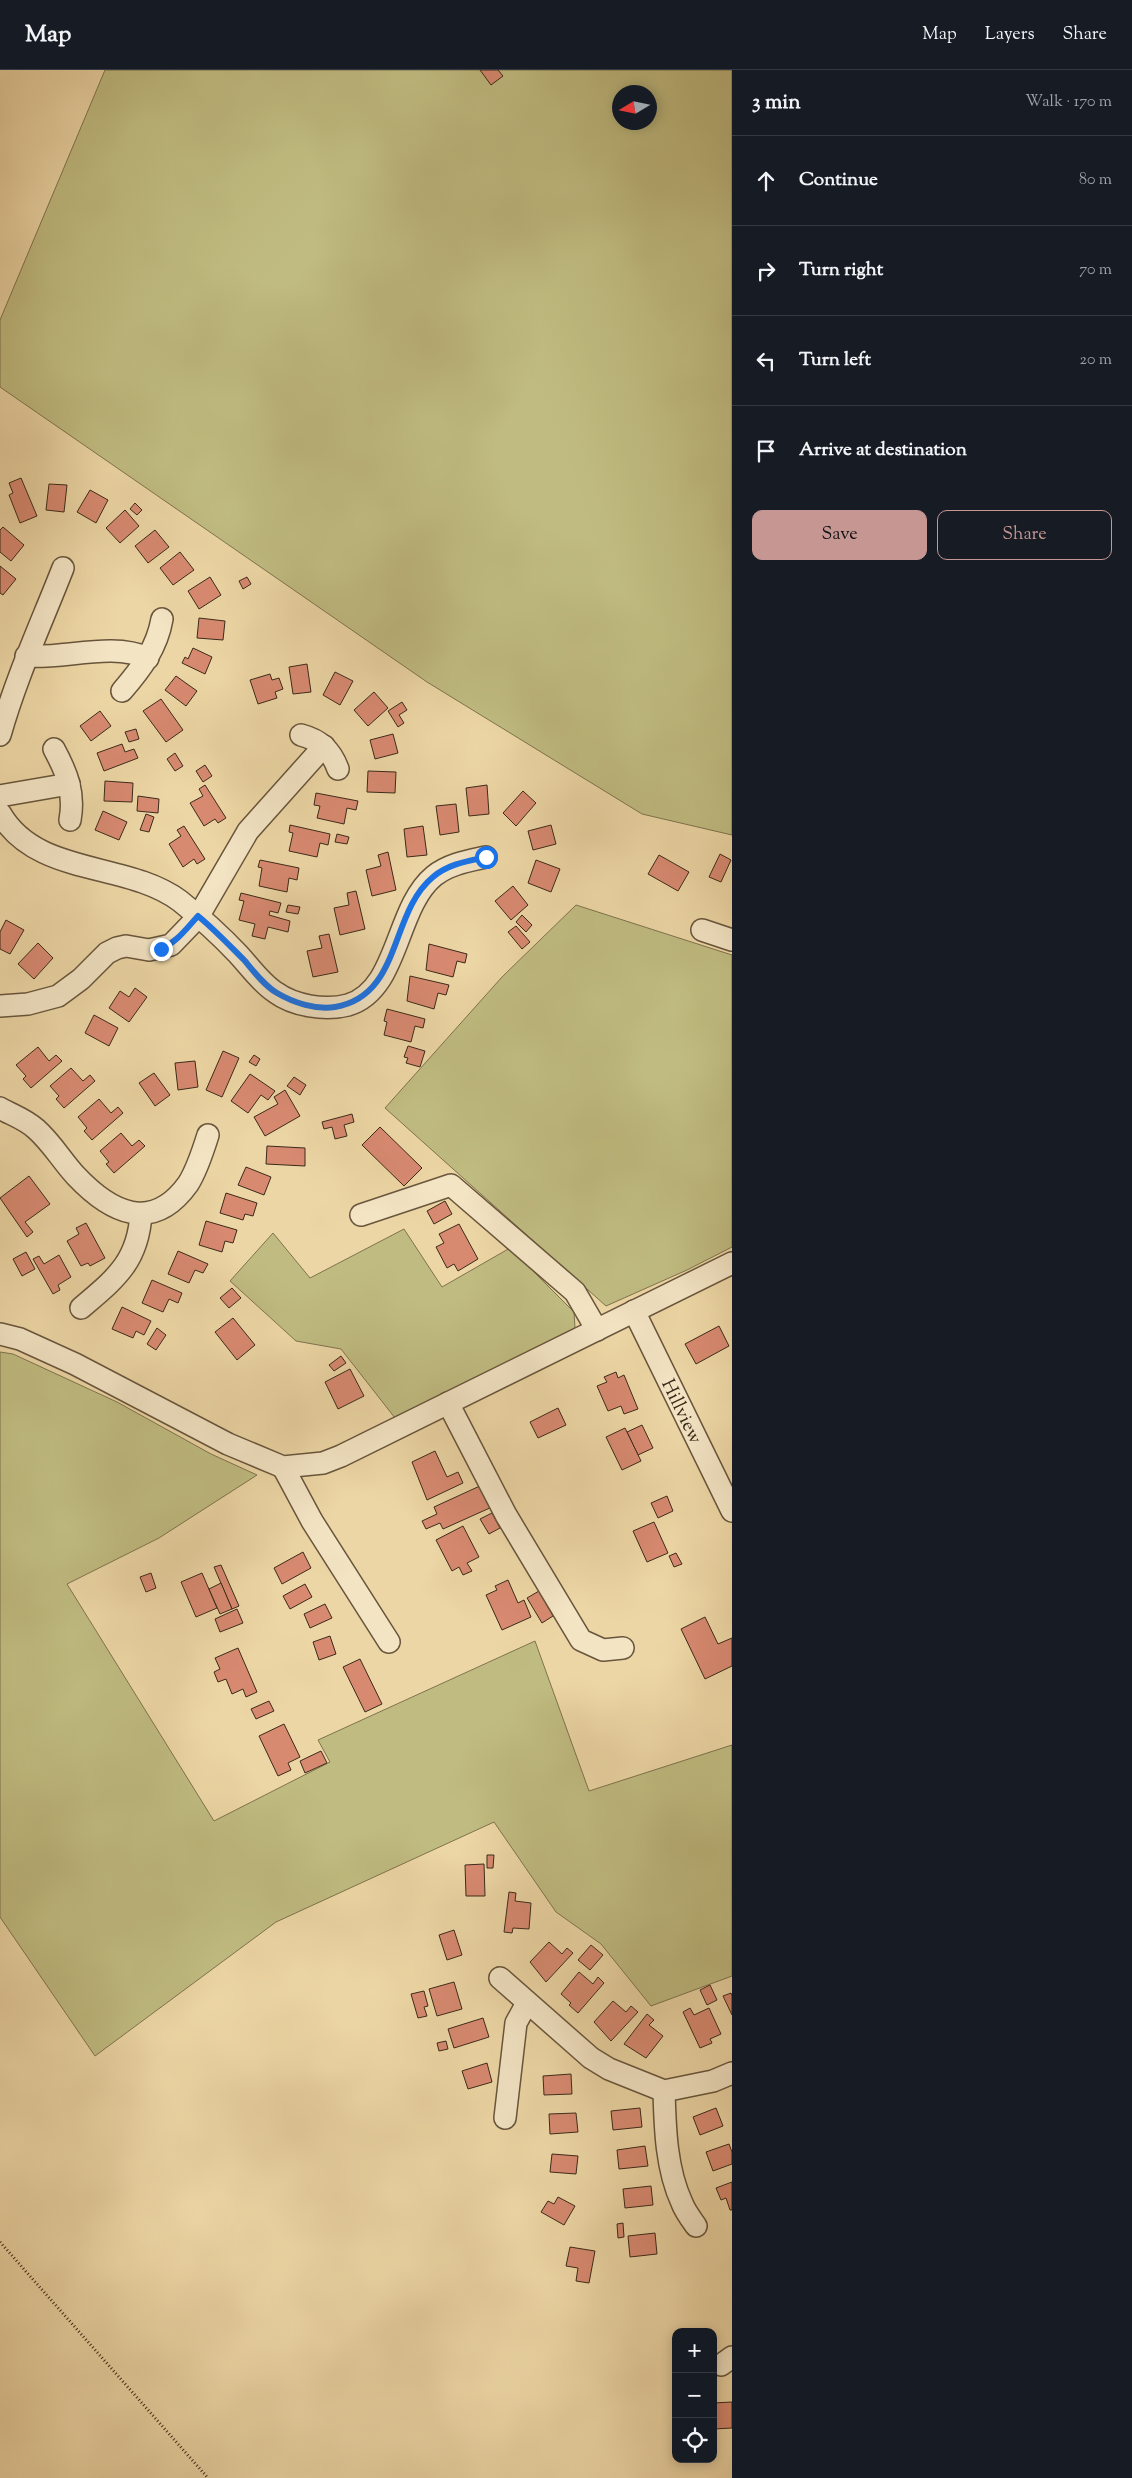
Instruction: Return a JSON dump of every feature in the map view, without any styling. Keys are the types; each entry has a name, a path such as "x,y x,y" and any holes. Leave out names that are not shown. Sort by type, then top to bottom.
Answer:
{"street":[{"path":"0,735 26,656 49,607 62,568"},
{"path":"122,691 148,658 160,634 162,619"},
{"path":"26,656 58,657 123,650 148,658"},
{"path":"301,734 314,738 324,746 334,758 338,769"},
{"path":"0,1006 28,1004 58,996 81,979 107,953 117,948 126,946 149,950 161,949 181,936 198,916 248,830 324,746"},
{"path":"54,750 70,784 72,806 70,820"},
{"path":"0,796 70,784"},
{"path":"0,813 16,834 39,849 81,866 159,890 179,901 198,916 275,992 292,1001 327,1008 348,1005 364,997 379,980 410,907 433,877 459,863 486,857"},
{"path":"702,930 732,940"},
{"path":"0,1108 22,1118 35,1128 47,1139 76,1176 100,1198 130,1214 140,1214 168,1203 187,1185 208,1135"},
{"path":"361,1215 451,1185 575,1292 597,1330"},
{"path":"81,1308 110,1284 128,1261 138,1240 140,1214"},
{"path":"0,1334 20,1338 75,1364 228,1444 283,1467 323,1464 732,1263"},
{"name":"Hillview","path":"634,1311 732,1511"},
{"path":"448,1403 506,1515 581,1640 603,1650 623,1648"},
{"path":"283,1467 312,1521 389,1642"},
{"path":"500,1978 527,2004 591,2058 609,2069 664,2091 714,2081 732,2073"},
{"path":"505,2118 516,2023 527,2004"},
{"path":"664,2091 666,2133 674,2179 681,2202 696,2226"}],"path":[{"path":"0,2242 208,2478"}],"shaded area":[{"path":"105,70 732,70 732,835 642,814 427,682 0,387 0,320"},
{"path":"576,905 732,955 732,1247 687,1270 606,1306 385,1108 502,977"},
{"path":"404,1229 442,1287 510,1248 574,1312 575,1328 395,1418 341,1349 296,1341 230,1281 273,1233 310,1278"},
{"path":"0,1352 13,1354 117,1402 211,1454 257,1475 159,1538 67,1584 214,1821 330,1762 318,1740 535,1641 589,1791 732,1745 732,1976 651,2006 601,1944 556,1912 494,1822 276,1922 95,2056 0,1917"}],"building":[{"path":"480,70 498,70 503,76 491,85"},
{"path":"21,478 37,516 20,523 9,495 13,493 9,483"},
{"path":"49,484 67,485 64,512 46,510"},
{"path":"90,490 108,500 96,523 77,512"},
{"path":"135,503 142,510 137,515 130,509"},
{"path":"125,510 139,526 120,543 106,528"},
{"path":"3,527 24,545 11,561 0,552 0,530"},
{"path":"155,530 169,547 148,563 135,546"},
{"path":"180,552 194,570 173,585 160,568"},
{"path":"0,566 16,579 3,595 0,593"},
{"path":"210,577 221,595 199,609 188,591"},
{"path":"247,577 251,584 243,589 239,581"},
{"path":"199,618 225,621 223,640 197,638"},
{"path":"193,648 212,657 205,674 182,663 185,657 188,659"},
{"path":"307,664 311,692 293,694 289,667"},
{"path":"335,672 353,681 340,705 323,695"},
{"path":"270,674 272,680 279,678 283,689 275,692 277,698 258,704 250,680"},
{"path":"176,676 197,691 186,706 165,690"},
{"path":"374,692 388,708 368,726 354,710"},
{"path":"161,699 183,730 166,742 143,711"},
{"path":"402,702 407,710 399,715 404,723 398,727 388,711"},
{"path":"100,711 111,726 91,741 80,726"},
{"path":"136,729 139,739 129,742 125,732"},
{"path":"393,734 398,753 375,759 370,740"},
{"path":"122,744 125,752 134,749 138,758 104,771 97,753"},
{"path":"175,753 183,766 175,771 167,759"},
{"path":"205,765 212,776 203,782 196,771"},
{"path":"368,771 396,772 395,793 367,792"},
{"path":"105,781 133,783 132,802 104,801"},
{"path":"205,785 226,818 218,823 215,819 204,826 190,803 203,796 199,789"},
{"path":"487,785 489,814 469,816 466,788"},
{"path":"523,791 536,803 516,826 503,813"},
{"path":"316,793 358,801 356,810 347,808 344,824 317,818 320,806 314,805"},
{"path":"138,796 159,799 158,813 137,811"},
{"path":"456,804 459,832 440,835 436,806"},
{"path":"103,811 127,822 119,840 95,830"},
{"path":"146,814 154,817 149,832 140,830"},
{"path":"290,825 330,834 328,845 320,843 317,857 289,851 293,833 289,832"},
{"path":"551,825 556,844 533,850 528,831"},
{"path":"184,826 205,859 197,864 194,859 183,867 169,844 181,836 177,830"},
{"path":"423,826 427,855 407,857 404,829"},
{"path":"337,834 349,837 347,844 335,842"},
{"path":"388,852 396,890 372,896 366,870 381,866 378,855"},
{"path":"720,854 731,860 721,882 709,877"},
{"path":"659,855 689,872 678,891 648,874"},
{"path":"260,860 299,868 297,880 289,878 287,892 259,886 262,868 258,867"},
{"path":"536,860 560,869 551,892 528,883"},
{"path":"513,886 528,905 511,920 495,901"},
{"path":"356,891 365,929 340,935 334,908 349,905 347,893"},
{"path":"241,893 281,903 278,913 270,911 269,915 290,921 288,932 268,927 265,939 252,936 255,924 239,920 244,901 239,900"},
{"path":"288,905 300,907 298,914 286,912"},
{"path":"522,915 532,925 526,932 516,922"},
{"path":"6,920 24,930 10,954 0,949 0,932"},
{"path":"516,926 530,942 522,949 508,932"},
{"path":"329,934 338,972 313,977 307,951 322,948 319,936"},
{"path":"38,943 53,958 34,979 18,964"},
{"path":"429,944 467,954 465,963 457,961 453,977 426,970"},
{"path":"410,976 449,985 446,995 438,993 434,1009 407,1001"},
{"path":"135,988 147,997 129,1022 109,1008 120,991 129,997"},
{"path":"387,1009 425,1019 423,1028 415,1026 411,1042 384,1035 387,1022 384,1021"},
{"path":"94,1015 118,1028 109,1046 85,1033"},
{"path":"408,1046 425,1051 420,1067 406,1063 408,1058 404,1057"},
{"path":"38,1047 49,1061 56,1055 62,1061 31,1088 23,1079 26,1076 16,1065"},
{"path":"223,1051 239,1058 222,1097 206,1090"},
{"path":"254,1055 260,1059 256,1066 249,1062"},
{"path":"195,1061 198,1087 178,1090 175,1063"},
{"path":"71,1068 83,1081 90,1075 95,1081 64,1108 56,1099 59,1096 50,1086"},
{"path":"154,1073 170,1095 155,1106 139,1083"},
{"path":"250,1074 275,1091 268,1100 261,1095 248,1113 231,1101"},
{"path":"294,1077 306,1085 300,1095 287,1086"},
{"path":"285,1090 300,1116 265,1136 254,1117 278,1104 274,1097"},
{"path":"99,1099 111,1113 118,1107 123,1113 92,1140 84,1131 87,1128 78,1117"},
{"path":"352,1114 354,1122 344,1125 347,1136 335,1139 332,1127 324,1129 322,1122"},
{"path":"380,1127 422,1168 404,1186 362,1145"},
{"path":"121,1133 132,1146 139,1140 145,1146 114,1173 106,1164 109,1162 100,1151"},
{"path":"267,1146 305,1148 305,1166 266,1164"},
{"path":"246,1167 271,1177 264,1195 238,1185"},
{"path":"29,1176 50,1204 25,1222 33,1232 27,1237 0,1198"},
{"path":"226,1193 257,1203 253,1216 245,1214 243,1220 220,1213"},
{"path":"445,1201 452,1214 434,1224 427,1211"},
{"path":"206,1221 237,1230 233,1243 225,1241 222,1252 199,1245"},
{"path":"86,1223 105,1258 90,1266 88,1263 81,1266 67,1241 79,1234 76,1228"},
{"path":"459,1224 478,1259 458,1271 454,1264 447,1268 436,1247 444,1243 439,1234"},
{"path":"178,1251 208,1264 203,1273 195,1270 189,1283 168,1274"},
{"path":"26,1252 35,1269 22,1276 13,1259"},
{"path":"59,1255 71,1277 58,1285 60,1290 53,1294 33,1259 39,1256 44,1264"},
{"path":"152,1280 182,1293 178,1303 169,1299 163,1312 142,1303"},
{"path":"232,1288 241,1298 229,1308 220,1298"},
{"path":"122,1307 151,1321 144,1335 136,1331 133,1338 112,1329"},
{"path":"233,1318 255,1345 237,1360 215,1332"},
{"path":"719,1326 729,1346 696,1364 685,1344"},
{"path":"157,1328 166,1335 156,1350 147,1344"},
{"path":"341,1356 346,1363 334,1371 329,1365"},
{"path":"350,1369 364,1396 338,1409 325,1382"},
{"path":"616,1372 618,1378 624,1375 638,1409 624,1414 621,1406 608,1411 597,1386 607,1382 604,1377"},
{"path":"558,1408 566,1425 538,1438 530,1422"},
{"path":"642,1425 653,1448 638,1455 627,1432"},
{"path":"625,1428 641,1461 622,1470 606,1437"},
{"path":"435,1451 447,1477 458,1472 463,1483 427,1500 412,1462"},
{"path":"482,1485 492,1507 443,1529 440,1523 426,1529 422,1521 437,1514 434,1507"},
{"path":"667,1496 673,1511 658,1518 651,1503"},
{"path":"492,1513 500,1528 489,1534 480,1519"},
{"path":"654,1522 668,1553 647,1562 633,1531"},
{"path":"463,1526 479,1557 467,1563 472,1571 463,1575 459,1567 452,1571 436,1540"},
{"path":"303,1552 311,1568 282,1584 274,1568"},
{"path":"676,1553 682,1564 674,1567 669,1556"},
{"path":"221,1565 239,1606 232,1609 214,1567"},
{"path":"151,1573 156,1588 146,1592 140,1577"},
{"path":"202,1573 217,1608 196,1617 181,1582"},
{"path":"508,1580 518,1603 524,1600 531,1617 502,1630 486,1595 497,1590 495,1586"},
{"path":"221,1583 232,1609 220,1614 209,1589"},
{"path":"305,1584 312,1597 290,1609 283,1596"},
{"path":"539,1591 553,1616 542,1623 527,1598"},
{"path":"325,1604 332,1618 310,1628 304,1614"},
{"path":"237,1609 243,1623 220,1632 215,1619"},
{"path":"705,1617 718,1644 732,1638 732,1666 705,1679 681,1629"},
{"path":"330,1636 336,1654 319,1660 313,1642"},
{"path":"238,1648 257,1692 246,1697 243,1689 232,1694 226,1679 218,1682 214,1672 220,1669 215,1658"},
{"path":"360,1659 382,1704 365,1712 343,1667"},
{"path":"269,1701 274,1711 256,1719 251,1709"},
{"path":"284,1724 300,1757 288,1763 291,1770 278,1776 259,1736"},
{"path":"321,1751 327,1763 305,1773 300,1761"},
{"path":"487,1855 494,1855 493,1868 487,1868"},
{"path":"484,1864 485,1896 466,1896 465,1865"},
{"path":"509,1892 516,1893 515,1901 531,1903 529,1929 513,1928 512,1933 504,1932"},
{"path":"454,1930 462,1955 447,1960 439,1935"},
{"path":"549,1942 562,1954 567,1948 573,1953 546,1982 530,1962"},
{"path":"591,1945 603,1955 590,1970 578,1960"},
{"path":"579,1972 593,1984 598,1977 604,1983 578,2013 561,1994"},
{"path":"454,1982 462,2009 437,2016 429,1989"},
{"path":"710,1985 717,2000 707,2005 700,1990"},
{"path":"424,1991 428,2006 424,2007 427,2016 418,2018 411,1994"},
{"path":"731,1993 732,1996 732,2015 723,1996"},
{"path":"613,2001 626,2012 631,2006 638,2012 611,2041 594,2022"},
{"path":"690,2008 694,2015 709,2008 721,2034 710,2039 712,2043 700,2048 683,2012"},
{"path":"647,2014 654,2020 649,2025 663,2036 646,2058 624,2044"},
{"path":"483,2018 489,2037 454,2048 448,2029"},
{"path":"446,2041 448,2049 439,2051 437,2043"},
{"path":"487,2063 492,2082 468,2089 462,2071"},
{"path":"571,2074 572,2094 544,2095 543,2076"},
{"path":"640,2108 642,2127 613,2130 611,2111"},
{"path":"716,2108 723,2126 700,2135 693,2117"},
{"path":"576,2113 578,2132 550,2134 549,2114"},
{"path":"729,2144 732,2152 732,2164 713,2171 706,2152"},
{"path":"645,2146 648,2166 619,2169 617,2150"},
{"path":"552,2154 578,2156 576,2174 550,2172"},
{"path":"732,2182 732,2210 730,2210 726,2198 721,2200 716,2188"},
{"path":"651,2186 653,2205 625,2208 623,2189"},
{"path":"558,2197 575,2206 564,2225 541,2212 548,2201 554,2204"},
{"path":"623,2223 624,2237 618,2238 617,2224"},
{"path":"655,2233 657,2254 630,2257 628,2236"},
{"path":"570,2247 595,2251 589,2283 576,2281 578,2268 566,2266"},
{"path":"732,2402 732,2428 717,2429 717,2403"}],"route":[{"path":"161,949 181,936 198,916 275,992 292,1001 310,1006 327,1008 348,1005 364,997 379,980 388,964 410,907 421,890 433,877 446,868 459,863 486,857"}]}
